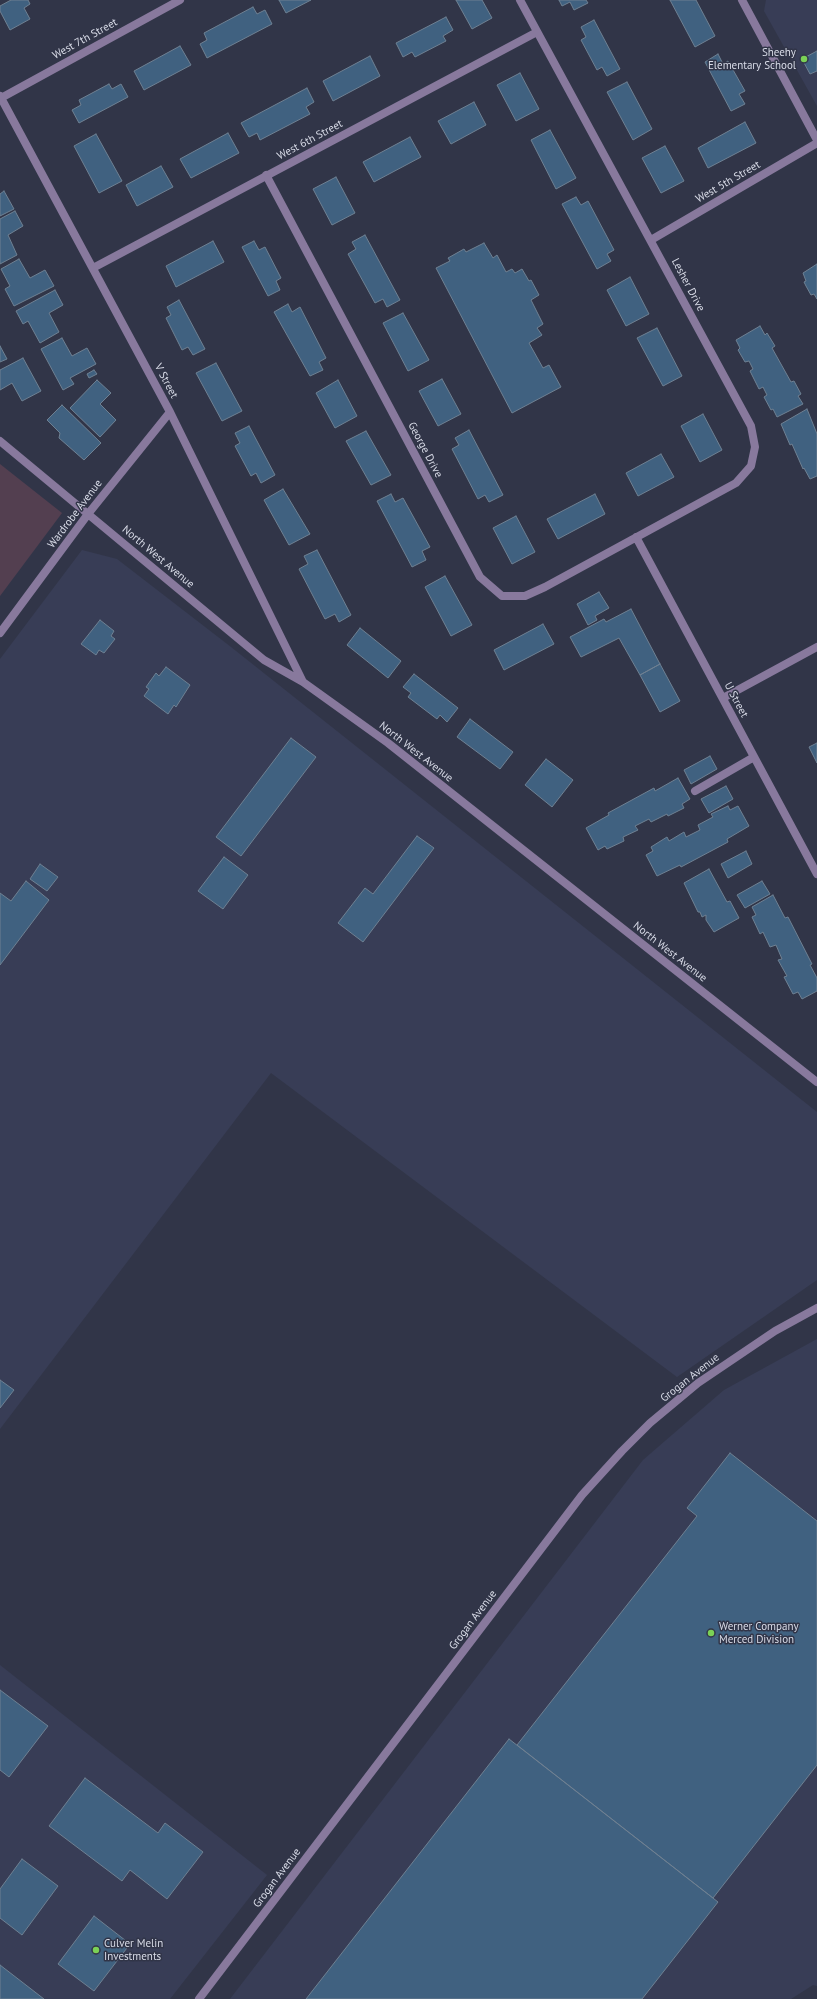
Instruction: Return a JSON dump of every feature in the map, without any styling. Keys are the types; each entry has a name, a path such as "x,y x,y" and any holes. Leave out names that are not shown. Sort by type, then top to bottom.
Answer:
{"street":[{"name":"West 7th Street","path":"0,97 180,0"},
{"name":"Lesher Drive","path":"520,0 651,240 750,426 755,447 751,466 736,483 636,537"},
{"path":"742,0 817,142"},
{"name":"West 6th Street","path":"93,268 537,32"},
{"name":"V Street","path":"0,97 170,412 303,682"},
{"name":"West 5th Street","path":"651,240 817,142"},
{"name":"George Drive","path":"266,175 480,577 502,596 525,596 545,587 636,537"},
{"name":"Wardrobe Avenue","path":"0,633 88,514 170,412"},
{"name":"North West Avenue","path":"0,441 264,660 303,682 394,748 817,1082"},
{"name":"U Street","path":"636,537 817,874"},
{"path":"723,698 817,647"},
{"path":"695,791 754,757"},
{"name":"Grogan Avenue","path":"199,1999 582,1496 612,1462 650,1424 717,1369 775,1331 817,1308"}],"shaded area":[{"name":"Sheehy Elementary School","path":"766,0 817,0 817,106 764,11"},
{"path":"0,464 62,513 0,596"},
{"path":"82,550 117,559 231,647 817,1112 817,1280 677,1377 271,1073 0,1429 0,659"},
{"path":"817,1339 817,1986 813,1985 791,1999 230,1999 643,1460 724,1390"},
{"path":"0,1665 267,1875 170,1999 0,1999"}],"building":[{"path":"11,0 28,0 30,4 24,8 30,19 10,30 0,11 0,6"},
{"path":"279,0 311,0 286,13"},
{"path":"456,0 482,0 492,18 472,29"},
{"path":"559,0 586,0 588,3 574,10 570,2 562,6"},
{"path":"670,0 696,0 715,36 695,47"},
{"path":"253,7 257,14 265,10 272,24 207,58 200,44 207,40 204,33"},
{"path":"446,17 453,30 443,36 446,41 415,57 412,52 403,57 396,43"},
{"path":"594,20 620,69 607,76 602,67 597,70 581,40 586,37 581,27"},
{"path":"180,46 191,65 144,90 134,71"},
{"path":"817,51 817,71 810,74 802,59"},
{"path":"718,54 723,64 728,61 745,91 739,94 745,104 731,111 705,62"},
{"path":"370,56 380,76 333,101 323,81"},
{"path":"520,73 539,109 516,121 497,85"},
{"path":"627,82 652,129 633,140 607,92"},
{"path":"109,84 112,89 121,84 128,97 79,123 72,110 81,105 79,100"},
{"path":"307,88 314,102 306,107 310,114 260,140 257,133 249,137 241,123"},
{"path":"474,102 486,125 451,144 438,121"},
{"path":"745,122 756,143 708,168 698,148"},
{"path":"550,130 576,178 556,189 531,140"},
{"path":"228,133 239,153 191,178 180,159"},
{"path":"96,134 122,181 99,193 74,146"},
{"path":"410,137 421,157 374,182 363,162"},
{"path":"665,146 684,181 661,193 642,158"},
{"path":"161,166 173,187 137,206 126,185"},
{"path":"336,177 355,213 332,225 313,189"},
{"path":"4,191 14,209 0,216 0,194"},
{"path":"576,197 581,205 588,201 614,250 607,254 611,261 597,269 562,204"},
{"path":"15,211 23,226 8,235 17,255 0,264 0,219"},
{"path":"365,235 400,300 387,307 383,299 375,303 348,254 356,249 352,242"},
{"path":"213,241 224,262 176,287 166,266"},
{"path":"254,241 259,250 265,247 281,278 276,281 280,290 268,296 242,247"},
{"path":"484,243 493,258 497,255 506,272 512,269 515,273 522,269 529,281 531,280 539,295 531,300 543,324 537,328 542,335 529,343 543,368 549,365 561,387 512,413 436,268 450,261 448,258 464,249 466,252"},
{"path":"19,259 30,278 45,270 54,286 14,306 5,289 10,286 1,269"},
{"path":"817,264 817,299 814,294 811,295 806,286 803,273"},
{"path":"630,277 649,314 626,326 607,290"},
{"path":"55,290 63,305 49,313 59,332 40,343 28,321 23,324 16,311"},
{"path":"179,300 205,349 193,355 188,347 182,350 166,318 171,315 167,307"},
{"path":"288,304 292,312 300,307 326,358 319,362 323,370 310,376 274,312"},
{"path":"403,313 429,360 408,371 383,323"},
{"path":"760,326 765,335 767,333 775,346 772,348 791,382 794,381 801,394 798,396 803,404 777,417 773,409 771,410 764,397 767,395 763,387 759,389 750,371 753,369 749,361 745,362 738,350 740,348 736,340"},
{"path":"657,328 682,376 663,386 637,338"},
{"path":"62,338 72,356 87,348 96,364 70,378 74,384 63,390 41,349"},
{"path":"0,346 7,359 0,362"},
{"path":"23,358 41,391 22,401 12,383 0,390 0,370"},
{"path":"216,363 242,411 222,421 196,373"},
{"path":"94,370 97,374 89,378 87,374"},
{"path":"442,379 461,414 438,426 419,391"},
{"path":"97,380 111,393 100,404 116,420 100,437 70,408"},
{"path":"338,380 357,416 335,428 316,393"},
{"path":"62,405 101,443 84,460 59,438 60,433 47,420"},
{"path":"807,409 817,434 817,476 810,479 804,468 803,469 792,444 790,445 781,424"},
{"path":"703,414 722,450 700,462 681,426"},
{"path":"249,426 275,475 261,483 256,473 251,476 235,446 240,443 235,433"},
{"path":"469,430 503,495 489,502 485,495 478,499 452,449 459,445 455,438"},
{"path":"366,431 391,475 371,485 346,441"},
{"path":"661,454 674,477 638,496 626,473"},
{"path":"283,489 310,534 289,545 264,500"},
{"path":"391,494 395,502 403,498 430,547 422,551 426,560 412,567 377,501"},
{"path":"595,494 605,514 558,539 547,519"},
{"path":"516,516 535,552 512,564 493,528"},
{"path":"317,550 351,615 339,622 335,614 325,619 299,569 308,564 304,556"},
{"path":"445,576 472,625 451,636 425,587"},
{"path":"599,592 609,608 595,616 597,620 588,625 577,604"},
{"path":"631,609 660,664 640,675 619,638 581,657 570,637 604,619 606,622"},
{"path":"100,620 114,631 111,636 115,639 104,653 99,650 96,655 81,644"},
{"path":"543,624 554,644 504,670 494,650"},
{"path":"360,628 401,661 388,678 347,645"},
{"path":"660,664 680,701 660,712 640,675"},
{"path":"166,667 190,685 176,707 174,705 168,714 144,696 149,689 146,687 156,673 159,676"},
{"path":"414,674 458,708 447,722 440,715 437,719 408,697 411,693 403,687"},
{"path":"470,719 513,752 500,769 457,737"},
{"path":"291,738 316,757 241,856 216,837"},
{"path":"817,743 817,763 809,747"},
{"path":"710,756 717,769 691,784 684,770"},
{"path":"546,759 573,780 552,807 525,785"},
{"path":"678,778 690,799 682,804 684,808 651,822 649,819 635,826 638,830 623,837 624,841 607,849 605,846 598,850 586,828 609,815 608,813 654,788 655,791"},
{"path":"726,786 733,799 709,813 701,799"},
{"path":"728,806 730,810 738,806 749,826 727,839 728,842 681,867 680,865 657,876 646,855 653,851 651,847 667,837 669,841 684,832 686,837 700,830 698,825 713,817 711,814"},
{"path":"417,836 434,848 363,942 338,923 365,888 373,894"},
{"path":"746,851 752,864 728,878 721,864"},
{"path":"224,857 248,875 223,909 198,891"},
{"path":"40,864 58,877 47,891 30,879"},
{"path":"709,869 727,902 730,901 739,918 714,932 706,920 706,915 702,917 700,912 698,912 684,883"},
{"path":"26,881 49,900 0,965 0,893 11,901"},
{"path":"762,881 770,894 745,908 737,895"},
{"path":"773,895 785,918 788,917 812,964 810,965 817,978 817,991 802,999 798,992 793,994 784,977 787,976 778,960 782,959 776,945 770,947 763,932 760,934 752,917 756,915 752,907"},
{"path":"0,1380 14,1390 0,1408"},
{"name":"Werner Company Merced Division","path":"730,1453 817,1521 817,1765 713,1898 517,1745 697,1516 687,1508"},
{"path":"0,1690 48,1726 9,1777 0,1770"},
{"path":"509,1739 718,1902 642,1999 306,1999"},
{"path":"85,1778 158,1833 165,1823 203,1852 167,1899 130,1870 122,1881 49,1826"},
{"path":"22,1859 58,1886 22,1935 0,1918 0,1889"},
{"name":"Culver Melin Investments","path":"94,1916 130,1944 94,1991 58,1964"},
{"path":"0,1965 44,1999 0,1999"}],"place":[{"name":"Sheehy Elementary School","path":"804,59"},
{"name":"Werner Company Merced Division","path":"711,1633"},
{"name":"Culver Melin Investments","path":"96,1950"}]}
